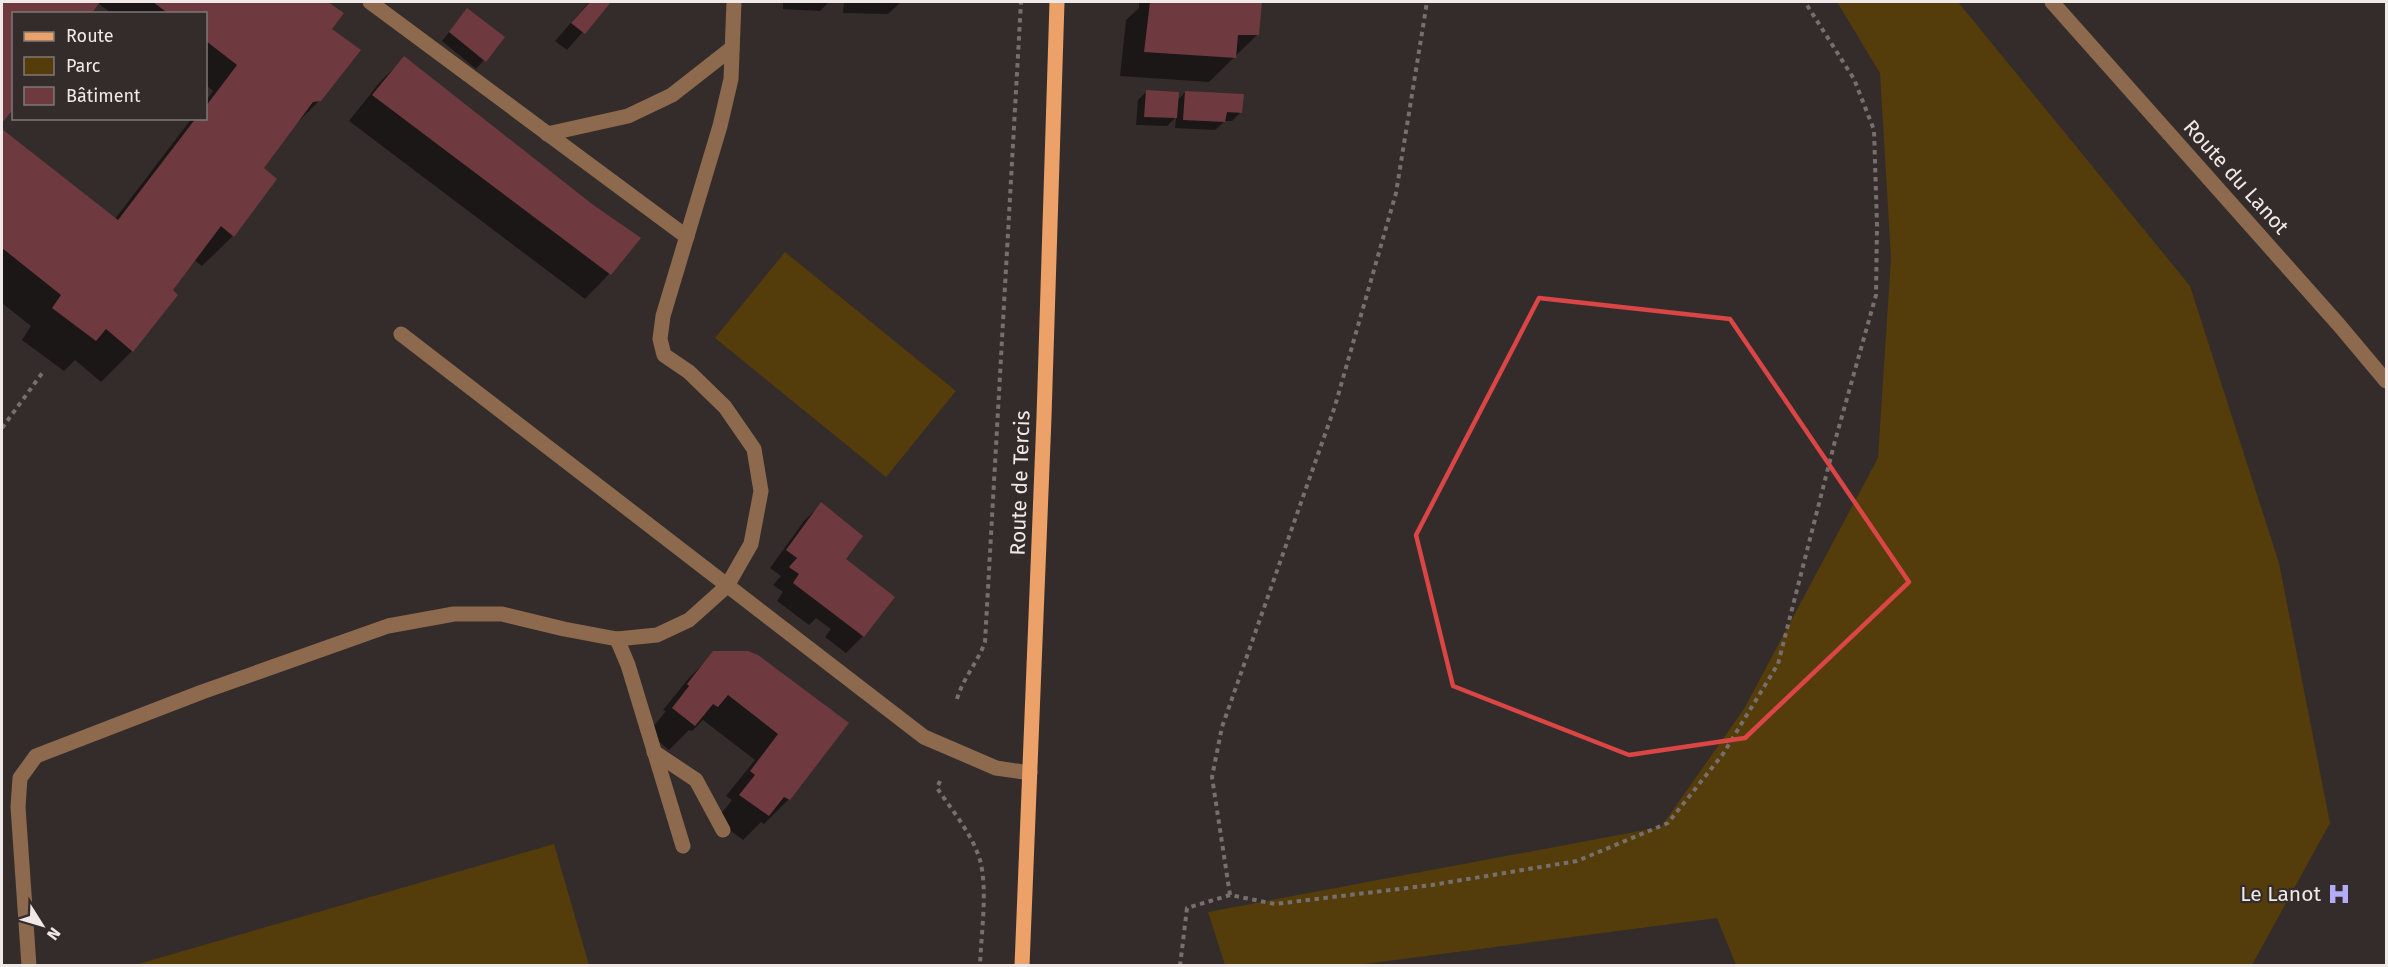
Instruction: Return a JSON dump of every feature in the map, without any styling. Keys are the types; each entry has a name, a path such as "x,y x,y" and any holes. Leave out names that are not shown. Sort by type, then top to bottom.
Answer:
{"main road":[{"name":"Route de Tercis","path":"1022,966 1044,417 1057,2"}],"street":[{"path":"370,2 687,237"},
{"path":"28,966 18,807 20,778 36,756 202,692 388,626 454,614 502,614 617,639 657,635 689,620 727,586 751,544 762,491 754,449 725,407 689,372 664,356 660,339 663,316 720,126 731,79 734,2"},
{"name":"Route du Lanot","path":"2052,2 2386,381"},
{"path":"547,134 628,116 672,95 732,48"},
{"path":"401,334 924,737 996,768 1030,773"},
{"path":"617,639 628,665 683,846"},
{"path":"654,752 696,780 723,830"}],"path":[{"path":"957,699 960,687 979,658 986,642 1021,2"},
{"path":"1230,895 1212,777 1222,727 1335,406 1396,193 1427,2"},
{"path":"1180,966 1187,908 1230,895 1275,904 1432,885 1577,861 1668,823 1724,754 1778,664 1835,441 1876,296 1877,225 1874,130 1854,80 1805,2"},
{"path":"2,428 43,372"},
{"path":"940,781 937,788 962,823 980,859 983,882 980,966"}],"highlighted area":[{"path":"1539,298 1730,319 1909,582 1745,738 1629,755 1453,686 1416,535"}],"green space":[{"path":"1837,2 1958,2 2190,286 2279,563 2330,823 2252,965 1736,965 1717,918 1357,965 1225,965 1208,912 1661,827 1744,709 1878,458 1891,258 1880,73"},
{"path":"785,252 956,391 886,477 715,338"},
{"path":"554,844 589,965 138,964"}],"building":[{"path":"2,2 100,2 92,12 12,12 12,110 2,123"},
{"path":"153,2 328,2 344,13 332,29 361,50 321,101 313,102 264,168 277,179 234,237 221,226 173,290 178,295 133,352 106,329 96,341 52,308 61,295 2,248 2,129 118,220 194,120 207,120 207,105 237,65 207,42 207,12 166,12"},
{"path":"590,2 611,2 585,34 571,23"},
{"path":"1150,2 1262,2 1259,35 1238,35 1236,58 1144,52"},
{"path":"467,8 505,37 486,62 449,32"},
{"path":"404,56 592,204 641,238 611,275 372,95"},
{"path":"1146,90 1179,92 1177,118 1144,117"},
{"path":"1185,91 1244,94 1242,113 1227,112 1225,122 1183,120"},
{"path":"821,502 863,536 846,559 895,597 864,637 793,583 799,574 789,567 797,558 786,550"},
{"path":"713,651 748,651 758,655 849,723 790,800 784,797 769,816 739,795 755,775 750,771 778,734 728,695 718,707 713,704 695,726 672,708 689,686 687,684"}],"place":[{"name":"Le Lanot","path":"2339,894"}]}
